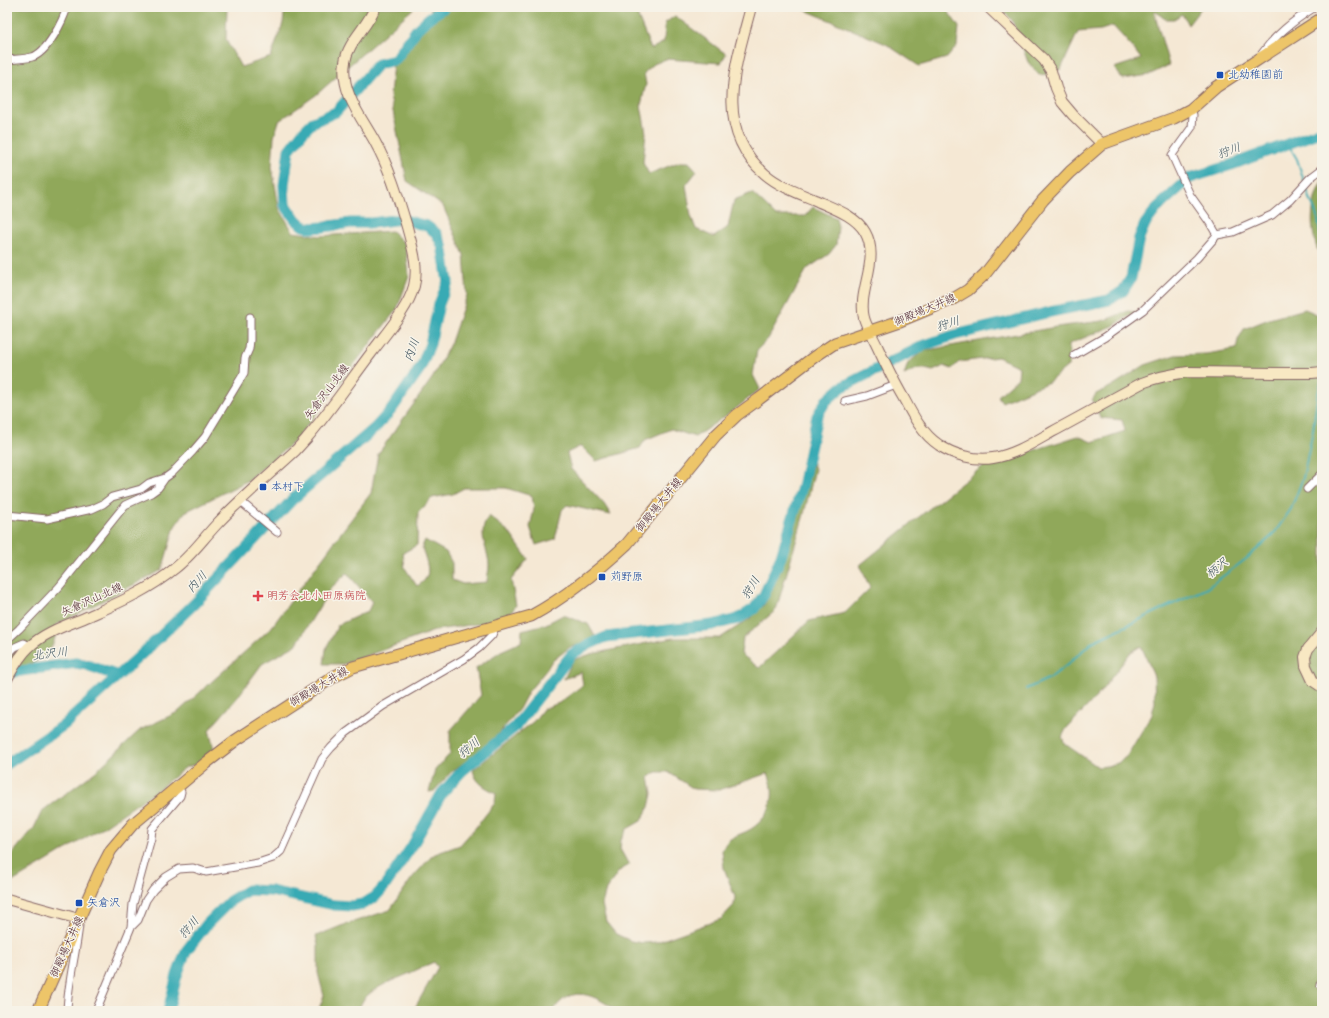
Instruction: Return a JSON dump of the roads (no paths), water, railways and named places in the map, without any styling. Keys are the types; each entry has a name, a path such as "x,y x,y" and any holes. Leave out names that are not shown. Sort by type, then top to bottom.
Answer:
{"main road":[{"name":"御殿場大井線","path":"38,1011 100,871 112,850 133,824 178,784 236,740 335,676 353,667 531,616 548,607 610,560 627,544 716,436 737,415 835,343 872,336 900,321 953,299 968,290 985,274 1043,200 1070,172 1102,144 1174,118 1191,109 1216,87 1322,18"}],"street":[{"path":"7,60 33,57 41,52 51,41 67,7"},
{"name":"矢倉沢山北線","path":"7,679 14,665 26,650 37,640 58,628 88,617 139,592 156,582 185,559 240,501 306,439 404,308 411,295 414,285 416,272 415,259 392,178 383,156 352,102 344,78 345,63 350,47 368,21 375,7"},
{"path":"751,7 738,55 731,93 732,116 739,138 746,152 766,175 785,186 844,214 860,224 870,245 870,265 863,304 864,319 894,382 923,430 938,445 952,453 970,457 992,458 1007,455 1124,392 1142,383 1160,377 1188,372 1317,372"},
{"path":"988,7 1044,60 1051,71 1062,102 1102,144"},
{"path":"1259,58 1268,45 1290,23 1314,7"},
{"path":"1191,109 1193,115 1192,127 1172,155 1190,195 1217,234"},
{"path":"1074,355 1105,337 1143,310 1197,258 1217,234 1233,232 1272,215 1290,200 1310,178 1322,169"},
{"path":"7,640 59,587 125,505 151,493 158,488 165,478 181,464 205,437 244,373 245,358 249,349 250,340 250,317"},
{"path":"845,401 867,396 894,382"},
{"path":"1307,489 1322,474"},
{"path":"7,515 47,519 92,509 103,504 112,497 141,489 150,483 165,478"},
{"path":"240,501 277,532"},
{"path":"131,927 138,920 146,900 153,890 166,877 179,870 193,868 206,872 258,863 273,858 281,851 322,759 331,748 346,733 383,706 464,659 492,635 495,627"},
{"path":"1322,632 1308,649 1306,657 1306,666 1313,681 1322,687"},
{"path":"7,655 19,644 24,643 26,650"},
{"path":"96,1011 131,927 133,904 151,838 152,829 180,796 181,792 178,784"},
{"path":"7,899 79,919 67,1011"}],"waterway":[{"name":"内川","path":"7,764 64,725 144,652 195,603 293,499 375,428 392,409 421,367 430,344 439,304 448,282 442,245 436,233 427,226 401,219 311,228 303,226 295,219 285,205 284,185 289,150 303,132 313,122 336,112 378,64 395,60 417,29 429,18 445,7"},
{"name":"狩川","path":"168,1011 177,975 186,951 207,924 230,901 248,890 271,891 334,905 352,906 363,904 375,897 385,886 412,846 442,793 462,771 515,727 572,654 606,637 712,625 738,619 754,609 764,595 781,557 802,487 817,416 826,401 842,387 925,345 955,335 1050,312 1109,300 1123,291 1131,278 1139,238 1145,224 1157,208 1190,178 1231,165 1322,131"},
{"name":"柄沢","path":"1288,144 1297,159 1304,181"},
{"name":"柄沢","path":"1305,185 1318,219 1322,246"},
{"name":"柄沢","path":"1026,689 1050,678 1092,642 1207,588 1246,559 1273,535 1291,509 1303,478 1313,430 1317,398 1322,379"},
{"name":"北沢川","path":"7,673 76,663 87,665 118,676"}],"place":[{"name":"北幼稚園前","path":"1220,75"},
{"name":"本村下","path":"263,487"},
{"name":"苅野原","path":"602,577"},
{"name":"明芳会北小田原病院","path":"258,596"},
{"name":"矢倉沢","path":"79,903"}]}
